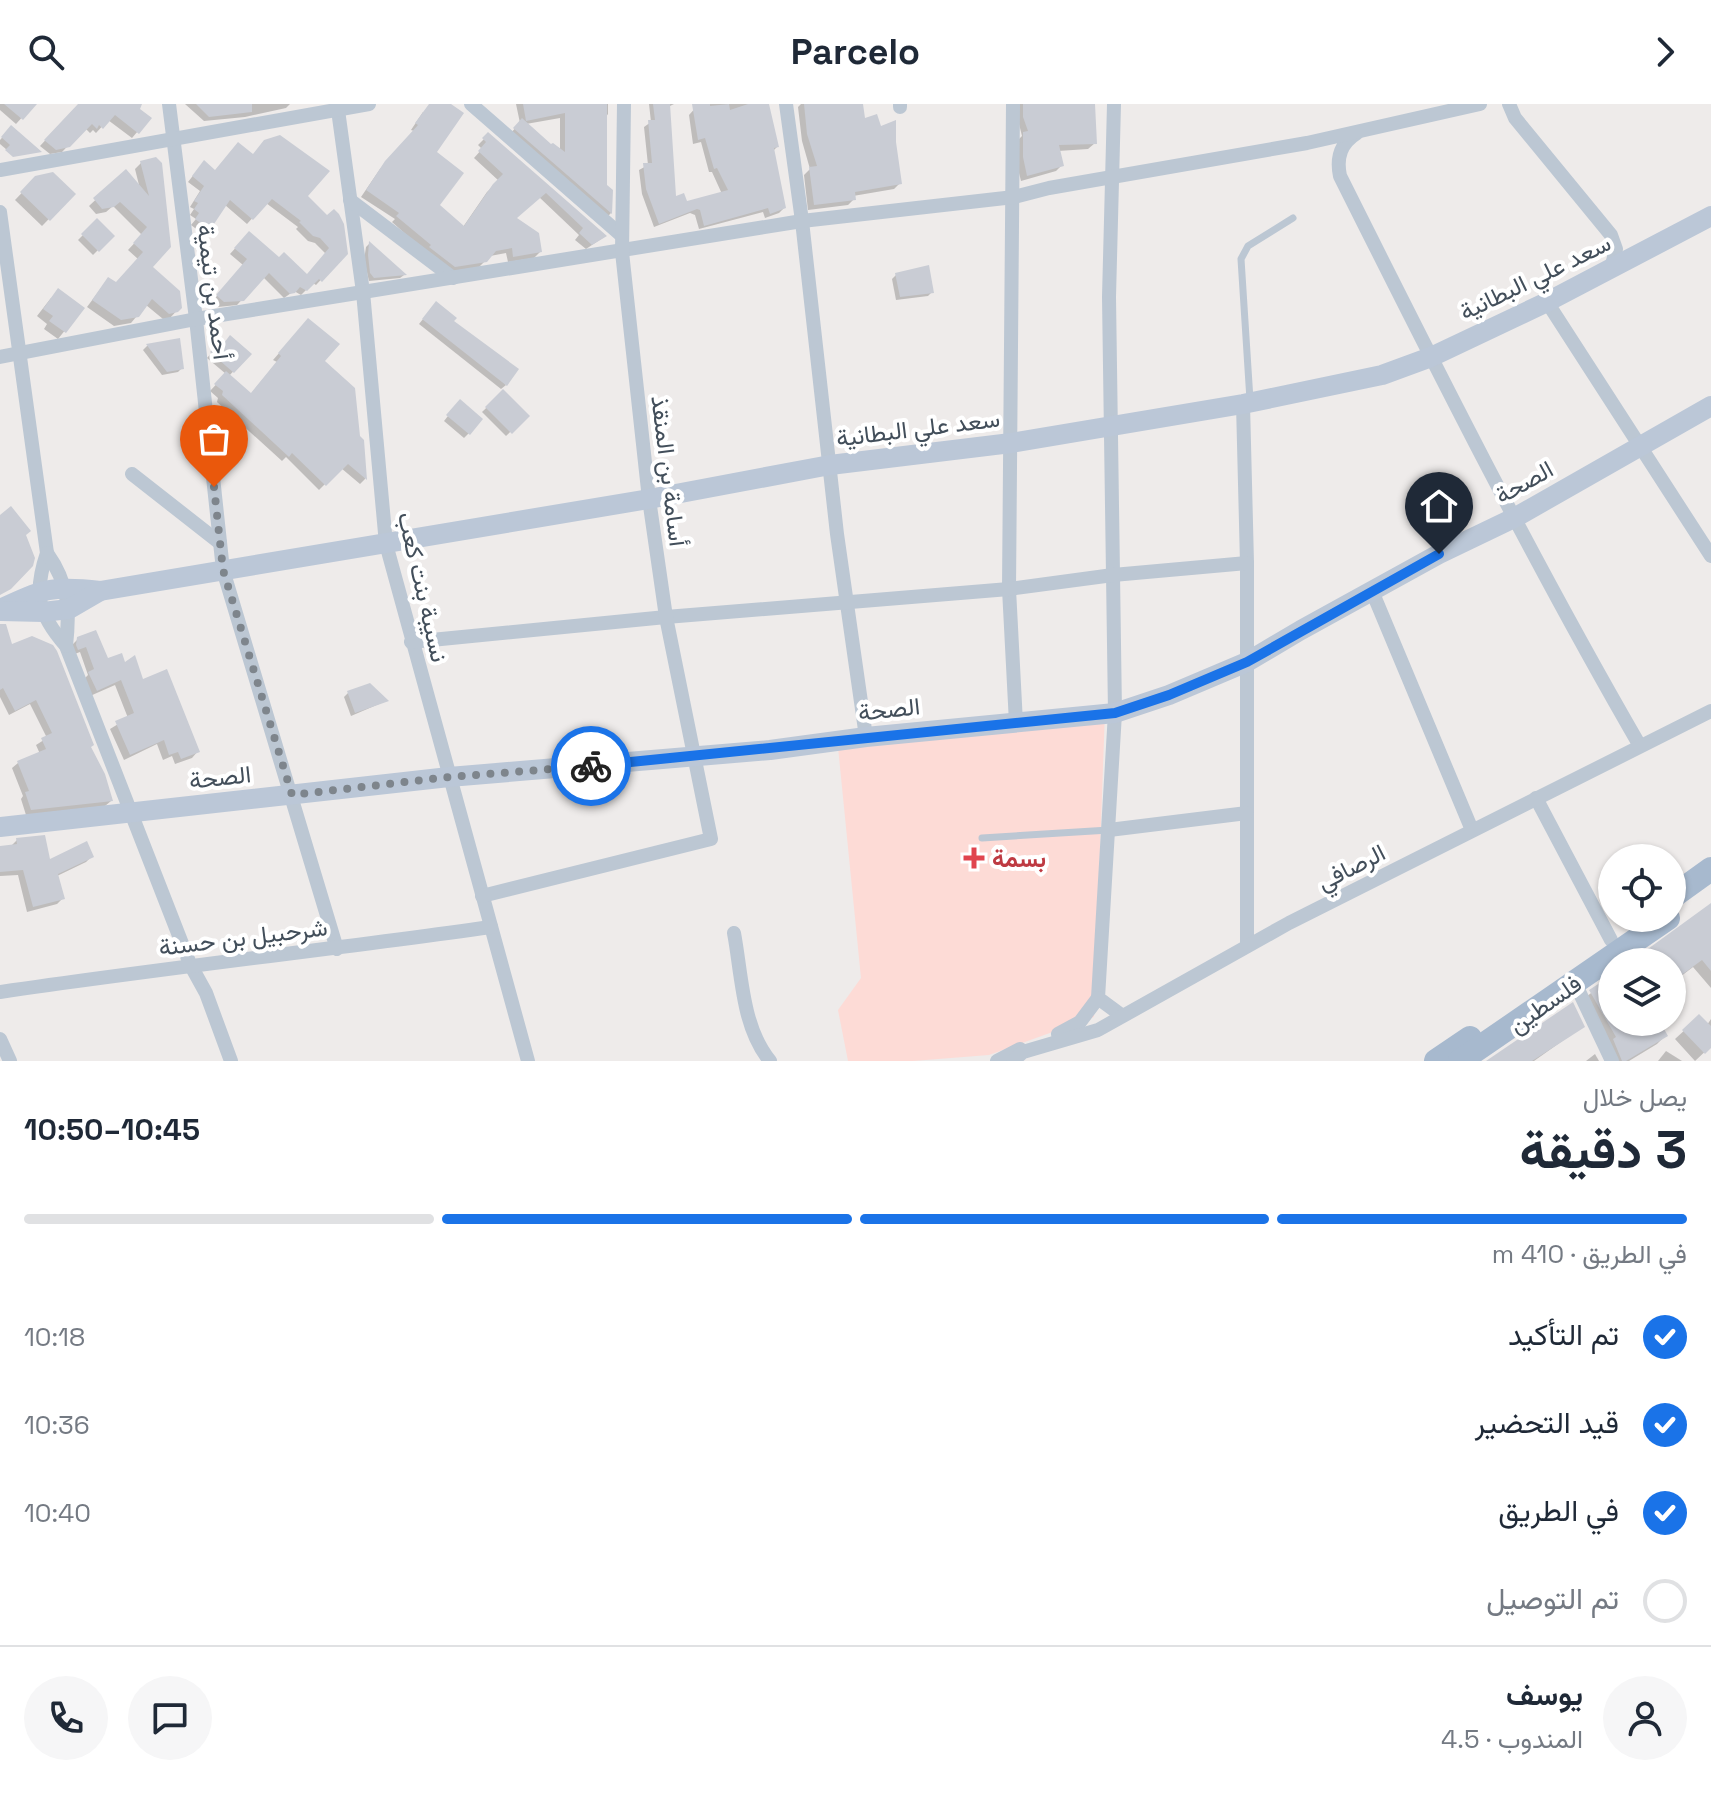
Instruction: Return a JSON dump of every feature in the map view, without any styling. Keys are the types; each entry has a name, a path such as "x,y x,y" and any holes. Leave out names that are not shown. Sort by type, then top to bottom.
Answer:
{"main road":[{"name":"سعد علي البطانية","path":"0,610 39,591 64,586 100,591 649,499 830,465 1011,443 1247,403 1382,375 1431,357 1547,302 1711,216"},
{"name":"الصحة","path":"0,827 449,777 693,757 1115,713 1169,695 1247,662 1372,591 1516,517 1711,406"},
{"name":"سعد علي البطانية","path":"0,610 43,612 69,609 100,591"},
{"name":"فلسطين","path":"1686,889 1710,875"},
{"name":"فلسطين","path":"1686,900 1710,875"},
{"name":"فلسطين","path":"1436,1061 1622,932"},
{"name":"فلسطين","path":"1460,1061 1647,932"}],"street":[{"name":"أحمد بن تيمية","path":"169,104 223,570 337,949"},
{"path":"0,170 369,104"},
{"path":"471,104 621,235"},
{"name":"أسامة بن المنقذ","path":"482,896 711,839 666,617 649,499 622,252 624,104"},
{"path":"786,104 802,221 817,375 866,737"},
{"path":"1013,104 1009,589 1016,723"},
{"path":"997,1061 1074,1027 1098,998 1115,713 1109,297 1114,104"},
{"path":"0,357 196,319 802,221 1014,197 1358,132 1480,104"},
{"path":"1509,104 1515,118 1611,235 1616,256 1611,269"},
{"name":"نسيبة بنت كعب","path":"338,110 363,292 386,544 528,1061"},
{"path":"1358,132 1347,140 1340,153 1340,176 1576,636 1640,746"},
{"path":"350,200 453,278"},
{"path":"0,212 47,553 39,576 43,612 49,626 66,646 231,1061"},
{"path":"1547,302 1711,556"},
{"path":"1247,403 1247,946"},
{"path":"132,474 220,543"},
{"path":"47,553 61,573 69,609 66,646"},
{"path":"411,642 1009,589 1113,575 1247,563"},
{"path":"1372,591 1472,830"},
{"name":"الرصافي","path":"1013,1061 1023,1052 1098,1030 1247,946 1711,711"},
{"path":"1536,798 1611,940"},
{"path":"1109,830 1247,813"},
{"name":"شرحبيل بن حسنة","path":"0,992 190,964 337,949 491,927"},
{"path":"734,933 751,1028 759,1048 770,1061"},
{"path":"1575,983 1612,1061"},
{"path":"1098,998 1121,1015"},
{"path":"0,1039 10,1061"}],"lane":[{"path":"1247,403 1241,259 1248,246 1293,218"},
{"path":"982,838 1109,830"}],"shaded area":[{"name":"بسمة","path":"1105,711 1094,1017 989,1055 913,1061 848,1061 838,1010 861,978 837,737"}],"building":[{"path":"4,104 37,104 23,120"},
{"path":"78,104 142,104 140,109 152,118 139,134 115,115 103,129 99,125 97,129 92,124 70,147 56,150 44,140"},
{"path":"196,104 252,104 252,112 209,117"},
{"path":"429,104 451,104 464,113 437,152 464,173 440,205 464,226 503,174 478,151 486,142 482,138 488,132 607,236 592,245 579,233 583,228 546,193 517,218 539,233 542,252 513,257 512,248 496,251 487,262 455,267 396,216 399,213 366,190 385,161 418,125 415,123"},
{"path":"523,104 607,104 607,185 613,190 612,214 513,128 522,118 551,144 565,152 565,113 526,121"},
{"path":"653,104 670,104 676,196 684,193 687,201 728,190 717,168 714,169 705,138 698,140 692,104 729,104 730,110 748,104 769,104 779,147 774,148 786,208 770,214 768,208 704,226 697,209 659,224 646,189 643,163 652,163 648,120 655,120"},
{"path":"804,104 863,104 865,118 877,114 881,126 896,120 902,184 855,192 856,200 814,205 809,167 817,166 807,134"},
{"path":"1023,104 1095,104 1097,144 1059,145 1064,166 1027,176 1023,132 1028,131"},
{"path":"11,125 42,152 13,157 5,150 10,145 1,137"},
{"path":"280,135 330,171 308,196 327,215 334,209 339,214 344,224 348,254 322,282 319,279 307,291 300,287 290,294 269,273 244,301 224,302 216,295 247,259 234,248 249,231 279,257 284,252 307,274 329,248 272,199 253,220 230,200 210,230 195,219 199,213 194,209 198,203 194,201 204,186 192,176 204,160 215,170 238,142 253,154 264,140"},
{"path":"156,157 162,163 171,247 153,267 180,291 182,308 169,314 152,299 139,317 121,320 92,300 108,277 116,282 143,252 133,243 147,227 120,202 114,207 102,209 93,198 126,169 149,196 140,161"},
{"path":"53,172 76,194 50,221 20,192 35,176"},
{"path":"97,218 115,236 99,252 81,234"},
{"path":"369,241 407,275 374,278 370,273"},
{"path":"929,265 934,293 900,297 895,273"},
{"path":"58,288 85,308 66,333 49,321 53,316 43,309"},
{"path":"436,301 457,318 454,321 519,369 507,386 422,319"},
{"path":"308,318 340,344 325,361 355,388 367,480 348,464 326,486 292,453 289,457 214,384 226,371 251,393 281,356 278,353"},
{"path":"230,335 252,354 234,373 210,352"},
{"path":"180,338 184,369 167,372 146,344"},
{"path":"503,389 530,416 512,434 485,407"},
{"path":"460,399 483,419 470,435 446,415"},
{"path":"11,506 31,531 26,535 35,558 33,566 11,589 0,595 0,515"},
{"path":"0,624 6,624 12,644 32,636 53,645 57,651 113,801 31,810 25,792 29,791 17,761 46,749 41,738 52,733 36,700 15,711 3,688 0,690"},
{"path":"96,630 108,658 122,653 125,662 135,655 143,679 167,669 200,752 181,759 178,752 169,755 164,740 130,755 115,721 134,713 121,680 97,691 88,672 94,669 86,647 78,650 76,645 77,637"},
{"path":"370,683 389,701 355,713 347,691"},
{"path":"45,835 50,859 87,841 94,857 58,874 65,899 33,907 23,870 0,872 0,846 17,844 16,838"},
{"path":"1711,903 1711,971 1702,960 1686,972 1686,948 1649,948 1671,932 1686,932 1686,921"},
{"path":"1598,984 1598,1006 1589,990"},
{"path":"1573,1002 1585,1027 1532,1061 1486,1061"},
{"path":"1699,1014 1711,1026 1711,1048 1705,1054 1686,1034 1686,1026"},
{"path":"1668,1036 1626,1061 1622,1061 1613,1039"}],"way so far":[{"path":"214,487 223,570 292,795 449,777 591,766"}],"place":[{"name":"بسمة","path":"974,858"}],"route":[{"path":"591,766 1115,713 1169,695 1247,662 1439,554"}]}
